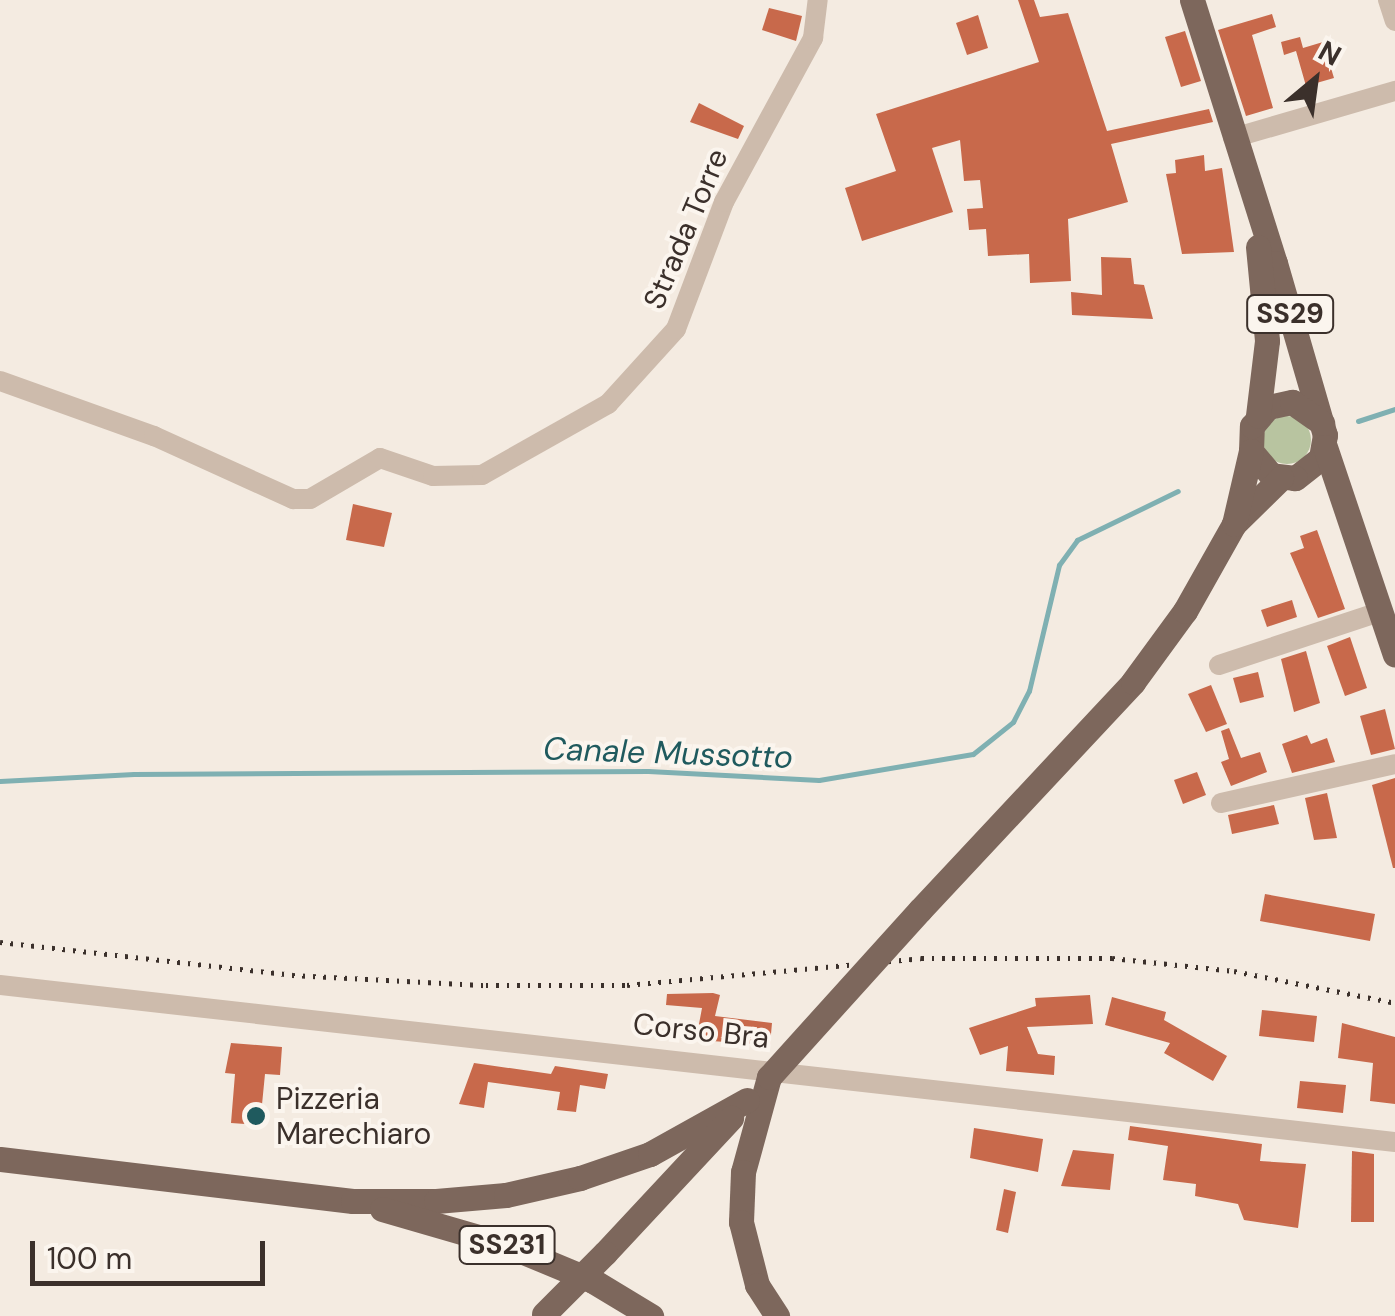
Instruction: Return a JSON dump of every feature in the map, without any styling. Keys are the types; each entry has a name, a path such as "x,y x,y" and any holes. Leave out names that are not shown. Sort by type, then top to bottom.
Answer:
{"main road":[{"name":"SS29","path":"1192,0 1323,435 1395,655"},
{"name":"SS29","path":"1254,207 1268,342 1258,415"},
{"path":"542,1315 754,1101 769,1076 1133,682 1210,573 1234,524 1258,415 1292,402 1323,435 1315,467 1288,478 1234,524"},
{"path":"1251,452 1262,469 1288,478 1349,512"},
{"path":"353,1201 506,1195 580,1178 650,1154 754,1101"},
{"path":"754,1101 740,1222 757,1285 777,1316"},
{"name":"SS231","path":"0,1159 353,1201 509,1246 592,1281 651,1316"},
{"path":"0,1172 66,1181 167,1179"}],"street":[{"name":"Strada Torre","path":"0,381 154,436 293,500 310,499 380,458 433,476 482,474 608,404 668,341 689,303 724,202 813,38 818,0"},
{"path":"1388,0 1395,21"},
{"path":"1233,138 1395,91"},
{"path":"1218,664 1388,627"},
{"path":"1221,803 1395,764"},
{"name":"Corso Bra","path":"0,984 1395,1142"}],"green space":[{"path":"1287,416 1304,423 1311,440 1304,457 1287,464 1270,457 1263,440 1270,423"}],"building":[{"path":"1018,0 1034,0 1040,17 1068,13 1107,131 1209,109 1213,122 1111,144 1128,202 1068,219 1071,281 1030,283 1029,254 988,256 986,229 969,230 967,209 983,208 980,180 964,181 960,140 932,148 953,212 862,241 845,188 896,171 876,114 1039,62"},
{"path":"769,8 802,16 796,41 762,30"},
{"path":"1272,14 1276,27 1252,35 1273,108 1246,116 1218,30"},
{"path":"978,15 988,48 967,55 956,23"},
{"path":"1185,31 1201,81 1181,87 1165,37"},
{"path":"1300,37 1303,48 1323,42 1334,78 1306,86 1296,51 1284,55 1281,42"},
{"path":"699,103 744,126 738,139 690,122"},
{"path":"1204,155 1205,171 1222,168 1234,252 1182,254 1166,174 1176,173 1175,160"},
{"path":"1101,257 1131,258 1134,284 1144,285 1153,319 1072,315 1071,292 1102,295"},
{"path":"353,504 392,513 384,547 346,540"},
{"path":"1317,530 1345,609 1318,618 1290,553 1304,548 1300,536"},
{"path":"1292,600 1297,617 1267,627 1261,610"},
{"path":"1350,637 1367,688 1345,696 1327,646"},
{"path":"1306,651 1320,703 1294,712 1281,659"},
{"path":"1258,672 1264,697 1240,703 1233,678"},
{"path":"1211,685 1227,724 1206,732 1188,694"},
{"path":"1385,709 1395,749 1371,755 1360,716"},
{"path":"1229,728 1241,758 1260,752 1267,772 1231,786 1221,762 1229,759 1221,731"},
{"path":"1307,735 1311,744 1327,738 1335,762 1292,773 1282,744"},
{"path":"1197,772 1206,795 1183,804 1174,780"},
{"path":"1395,778 1395,868 1393,868 1372,785"},
{"path":"1327,793 1337,838 1314,840 1305,798"},
{"path":"1274,805 1279,824 1232,834 1228,815"},
{"path":"1265,894 1375,914 1370,941 1260,921"},
{"path":"667,994 720,995 715,1016 772,1023 770,1045 696,1040 702,1008 666,1005"},
{"path":"1090,995 1093,1024 1027,1027 1038,1054 1055,1056 1054,1075 1006,1071 1008,1046 980,1055 969,1028 1036,1006 1035,998"},
{"path":"1112,997 1166,1012 1164,1020 1227,1056 1213,1081 1164,1053 1170,1043 1105,1025"},
{"path":"1262,1010 1317,1016 1314,1042 1259,1036"},
{"path":"1342,1023 1395,1037 1395,1104 1370,1101 1373,1063 1338,1058"},
{"path":"231,1043 282,1047 280,1075 265,1074 260,1125 231,1123 235,1074 225,1073"},
{"path":"474,1063 551,1074 555,1066 608,1074 605,1089 580,1085 576,1112 557,1110 560,1092 488,1082 484,1108 459,1104"},
{"path":"1300,1081 1346,1085 1343,1113 1297,1108"},
{"path":"1130,1126 1262,1144 1260,1161 1306,1164 1298,1228 1244,1220 1238,1204 1195,1196 1196,1184 1163,1180 1168,1146 1128,1140"},
{"path":"974,1128 1043,1139 1038,1172 970,1158"},
{"path":"1073,1150 1114,1154 1110,1190 1061,1186"},
{"path":"1352,1151 1374,1154 1374,1222 1351,1222"},
{"path":"1004,1189 1016,1192 1008,1233 996,1230"}],"waterway":[{"name":"Canale Mussotto","path":"1358,421 1395,409"},
{"name":"Canale Mussotto","path":"0,781 134,774 648,771 819,780 973,754 1013,722 1029,691 1059,565 1077,540 1178,491"}],"railway":[{"path":"0,942 292,975 486,985 627,985 921,958 1112,958 1234,971 1395,1003"}],"place":[{"name":"Pizzeria Marechiaro","path":"256,1116"}]}
